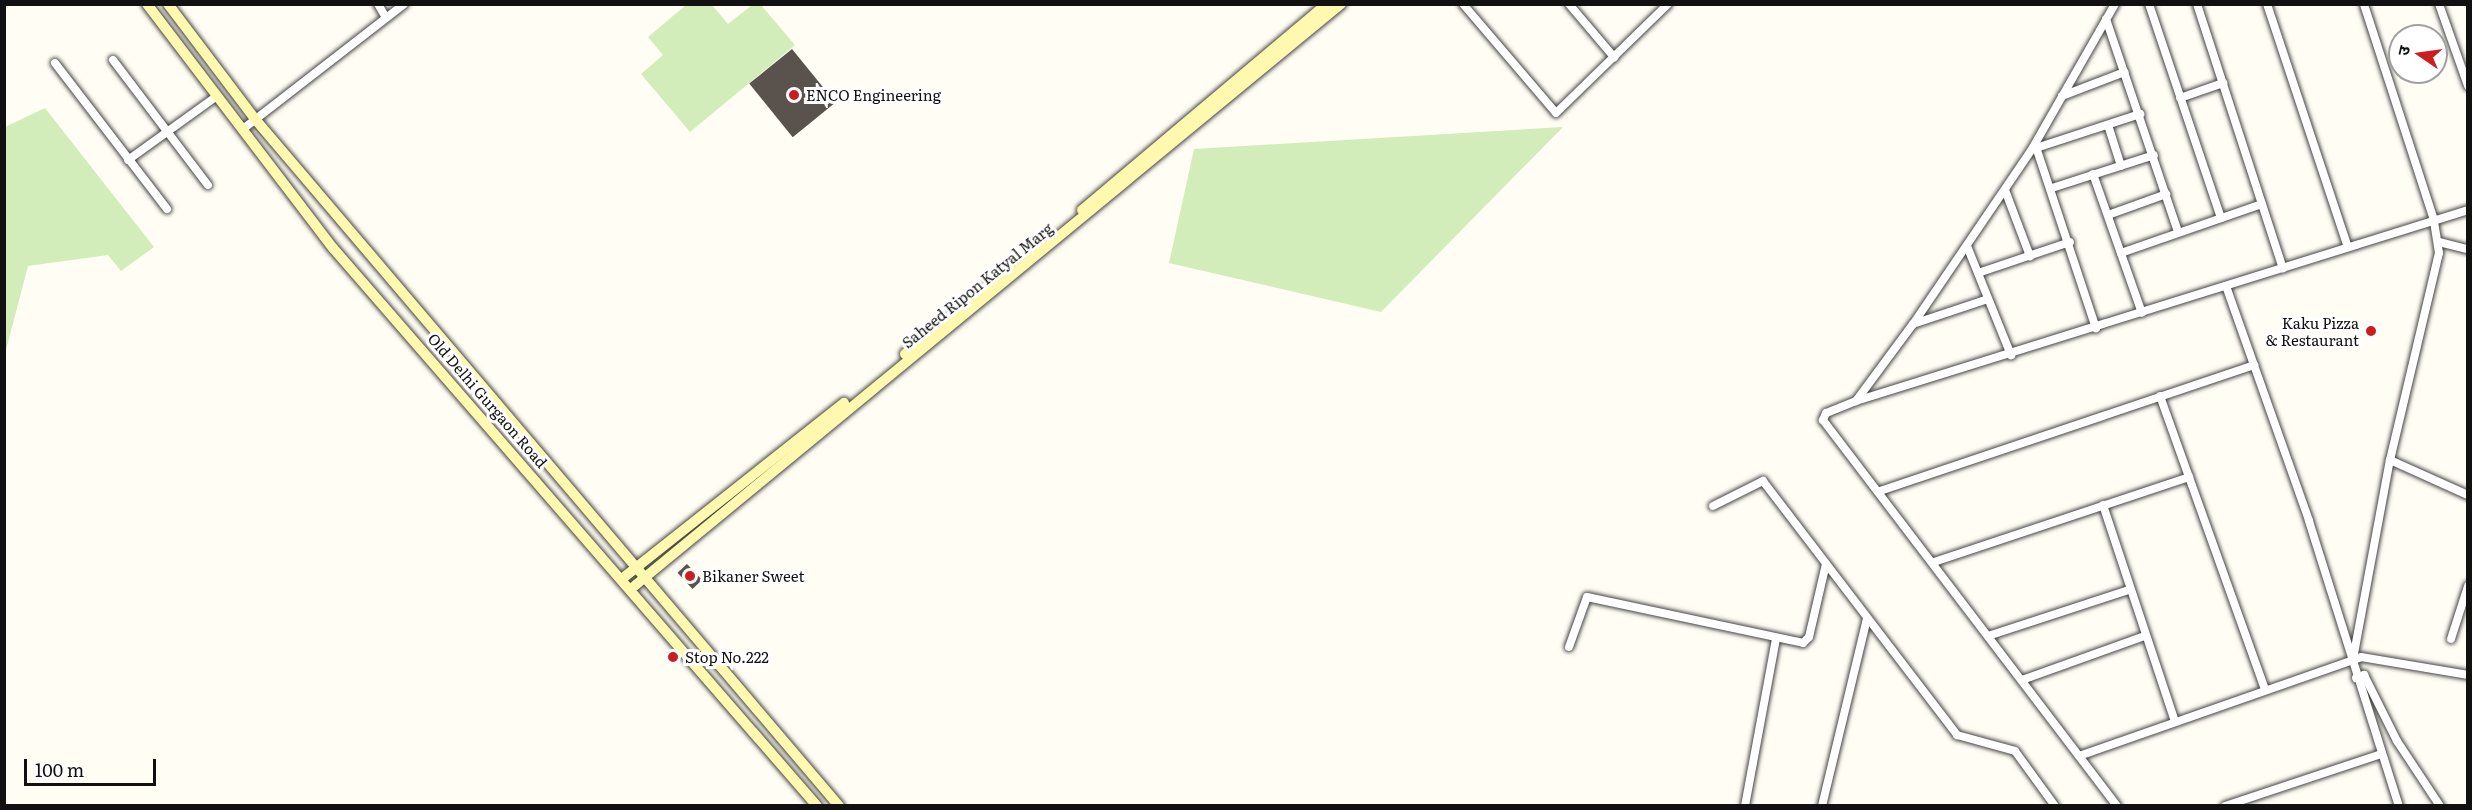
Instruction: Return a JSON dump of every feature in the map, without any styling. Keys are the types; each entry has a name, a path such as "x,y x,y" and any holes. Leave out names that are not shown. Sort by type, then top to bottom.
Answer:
{"main road":[{"name":"Old Delhi Gurgaon Road","path":"147,4 333,248 632,588 817,806"},
{"name":"Old Delhi Gurgaon Road","path":"168,4 255,119 839,806"},
{"name":"Saheed Ripon Katyal Marg","path":"632,588 1162,149 1327,4"},
{"name":"Saheed Ripon Katyal Marg","path":"623,578 890,368 1341,4"}],"street":[{"path":"378,4 386,18"},
{"path":"243,129 404,4"},
{"path":"1462,4 1551,112 1560,112 1668,4"},
{"path":"1569,4 1614,57"},
{"path":"1856,401 1913,324 2034,148 2115,4"},
{"path":"2149,4 2221,218"},
{"path":"2197,4 2283,268"},
{"path":"2266,4 2348,248"},
{"path":"2352,661 2390,460 2439,242 2434,220 2364,4"},
{"path":"2439,4 2468,86"},
{"path":"2106,19 2154,155 2178,232"},
{"path":"113,60 208,185"},
{"path":"55,63 167,209"},
{"path":"2062,96 2125,72"},
{"path":"2180,98 2223,83"},
{"path":"128,160 217,96"},
{"path":"2034,148 2140,114"},
{"path":"2108,124 2121,166"},
{"path":"2034,148 2052,188 2096,328"},
{"path":"2052,188 2154,155"},
{"path":"2093,174 2142,313"},
{"path":"2005,190 2030,256"},
{"path":"2108,215 2166,194"},
{"path":"2121,253 2262,204"},
{"path":"2117,806 1880,491 1823,420 1826,413 1856,401 2011,355 2468,210"},
{"path":"1978,273 2070,242"},
{"path":"2439,242 2468,249"},
{"path":"1967,246 2011,355"},
{"path":"2226,286 2309,521 2356,678 2399,806"},
{"path":"1913,324 1988,299"},
{"path":"1880,491 2254,365"},
{"path":"2160,396 2265,689"},
{"path":"2390,460 2468,495"},
{"path":"1934,562 2189,477"},
{"path":"1713,506 1763,481 1957,735 2015,751 2055,806"},
{"path":"2103,505 2129,590 2175,722"},
{"path":"1569,647 1587,597 1776,638 1806,642 1826,564"},
{"path":"2451,639 2468,586"},
{"path":"1988,636 2129,590"},
{"path":"1822,806 1867,619"},
{"path":"2022,680 2145,636"},
{"path":"1745,806 1776,638"},
{"path":"2079,756 2265,689 2365,657 2468,675"},
{"path":"2356,678 2364,675 2397,741 2439,806"},
{"path":"2225,806 2381,754"}],"green space":[{"path":"686,5 712,5 728,24 752,5 761,5 795,45 690,132 641,74 663,55 648,37"},
{"path":"45,108 154,247 121,271 108,255 28,266 5,354 5,127"},
{"path":"1563,127 1381,312 1169,263 1194,149"}],"building":[{"name":"ENCO Engineering","path":"792,49 835,103 793,137 749,84"},
{"name":"Bikaner Sweet","path":"687,564 702,580 692,589 677,573"}],"place":[{"name":"ENCO Engineering","path":"794,95"},
{"name":"Kaku Pizza & Restaurant","path":"2371,331"},
{"name":"Bikaner Sweet","path":"690,576"},
{"name":"Stop No.222","path":"673,657"}]}
